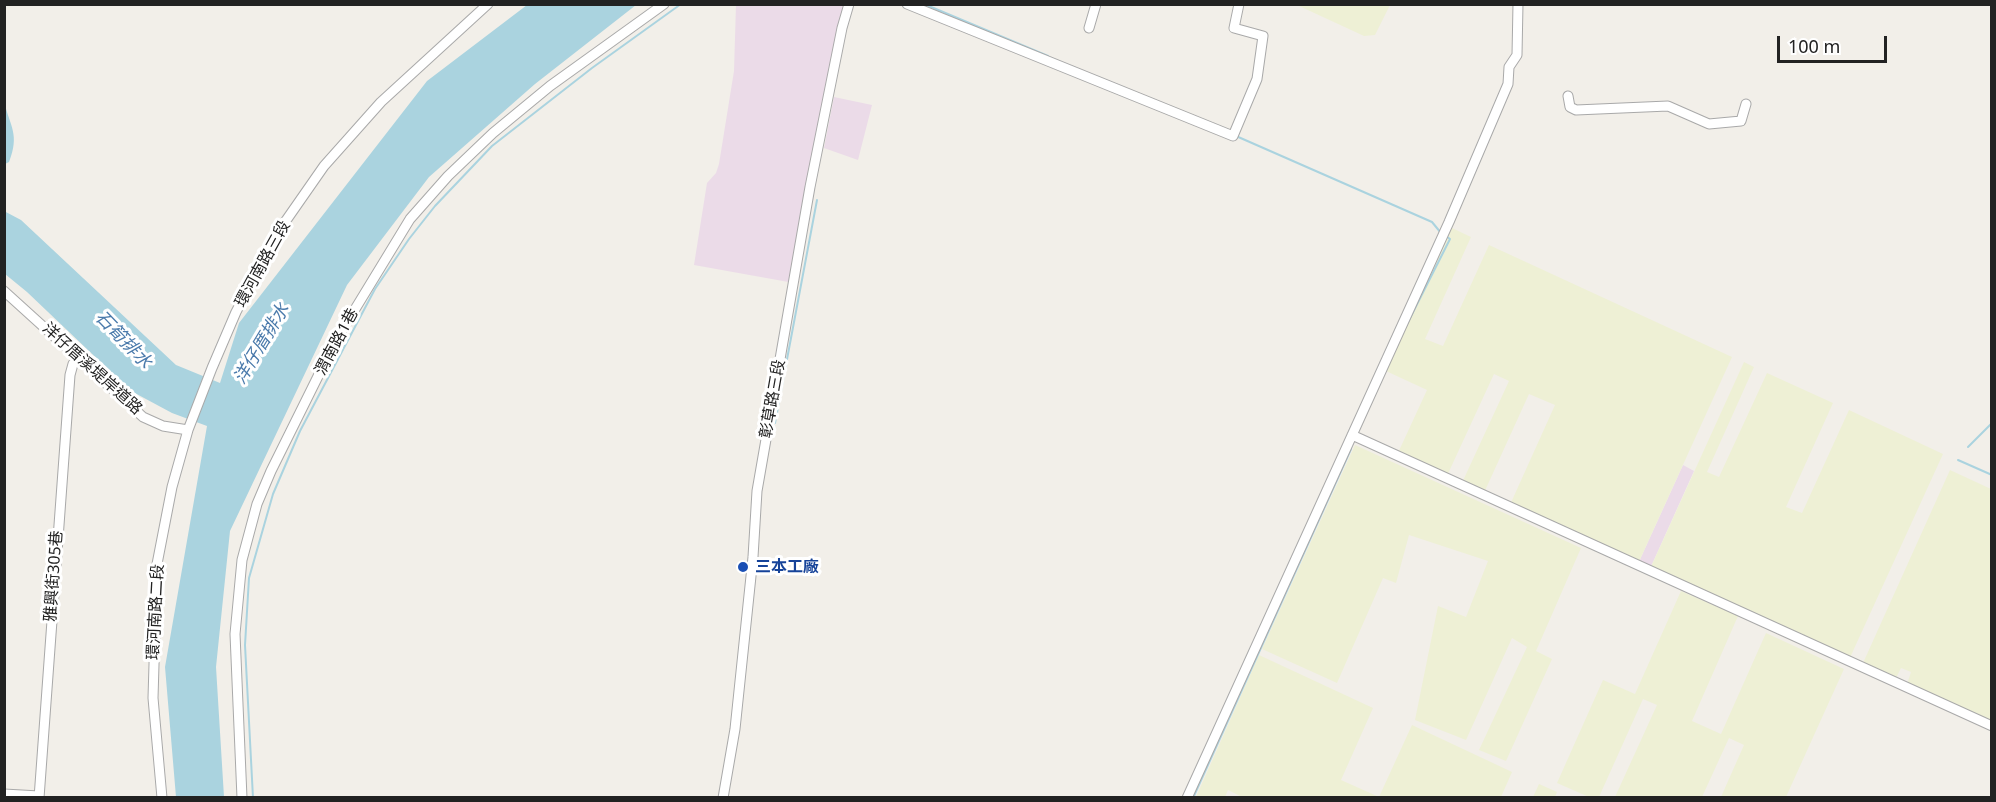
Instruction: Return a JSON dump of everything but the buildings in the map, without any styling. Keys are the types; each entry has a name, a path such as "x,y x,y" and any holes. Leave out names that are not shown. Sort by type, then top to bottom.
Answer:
{"street":[{"name":"環河南路三段","path":"188,430 236,312 278,232 324,166 381,102 488,4"},
{"name":"渭南路1巷","path":"242,798 235,634 242,560 257,504 271,471 335,342 410,219 448,176 493,133 550,86 663,4"},
{"name":"彰草路三段","path":"723,798 738,706 753,557 757,491 810,187 842,28 849,4"},
{"path":"907,4 1233,136 1257,79 1263,36 1234,28 1239,4"},
{"path":"1089,28 1096,4"},
{"path":"1187,798 1449,222 1508,84 1509,67 1517,55 1518,4"},
{"path":"1568,96 1570,107 1576,110 1668,106 1709,124 1741,121 1746,104"},
{"name":"洋仔厝溪堤岸道路","path":"4,291 143,417 163,426 188,430"},
{"name":"雅興街305巷","path":"39,797 70,375 73,364 80,359"},
{"name":"環河南路二段","path":"162,798 153,698 158,564 172,487 188,430"},
{"path":"1352,435 1992,726"},
{"path":"4,794 39,797"}],"shaded area":[{"path":"736,5 849,5 794,283 694,265 707,183 716,173 719,164 734,71"},
{"path":"834,97 872,105 858,160 824,148"},
{"path":"1683,465 1694,471 1649,571 1637,566"}],"green space":[{"path":"1297,5 1390,5 1375,35 1364,36"},
{"path":"1452,228 1471,237 1425,339 1443,346 1489,245 1732,357 1637,566 1509,507 1555,405 1529,394 1483,495 1461,485 1509,381 1494,374 1446,478 1397,455 1427,390 1386,371"},
{"path":"1744,362 1754,367 1707,472 1719,477 1767,373 1833,403 1786,507 1802,513 1849,410 1943,454 1848,662 1649,571"},
{"path":"1355,445 1581,548 1536,651 1552,659 1506,761 1479,750 1527,647 1512,638 1466,740 1415,720 1438,606 1466,617 1488,561 1409,535 1396,583 1383,578 1337,683 1262,649"},
{"path":"1950,470 1991,489 1991,722 1907,684 1911,672 1901,668 1896,678 1863,663"},
{"path":"1681,591 1738,616 1692,721 1721,734 1766,633 1844,669 1786,797 1721,797 1744,745 1729,738 1702,797 1615,797 1657,705 1643,699 1599,797 1589,797 1557,783 1603,680 1635,694"},
{"path":"1259,655 1373,708 1341,780 1379,797 1412,725 1512,772 1501,797 1244,798 1228,790 1225,797 1196,797"},
{"path":"1539,784 1557,792 1555,797 1533,797"}],"water":[{"path":"527,5 636,5 535,84 429,177 347,285 230,531 216,667 224,797 176,797 165,667 207,426 172,413 131,391 5,274 4,211 21,220 176,365 220,383 239,323 427,81"},
{"path":"4,101 14,137 9,162 5,164"}],"waterway":[{"path":"253,798 245,645 249,578 273,494 300,431 375,289 435,206 492,146 592,68 681,4"},
{"path":"924,4 1048,56"},
{"path":"1236,136 1432,222 1441,233"},
{"path":"775,423 817,200"},
{"path":"1406,326 1450,239 1446,236"},
{"path":"1968,447 1992,423"},
{"path":"1193,798 1351,449"},
{"path":"1958,460 1992,475"}],"place":[{"name":"三本工廠","path":"743,567"}],"water label":[{"name":"石筍排水","path":"123,340"},
{"name":"洋仔厝排水","path":"262,344"}]}
